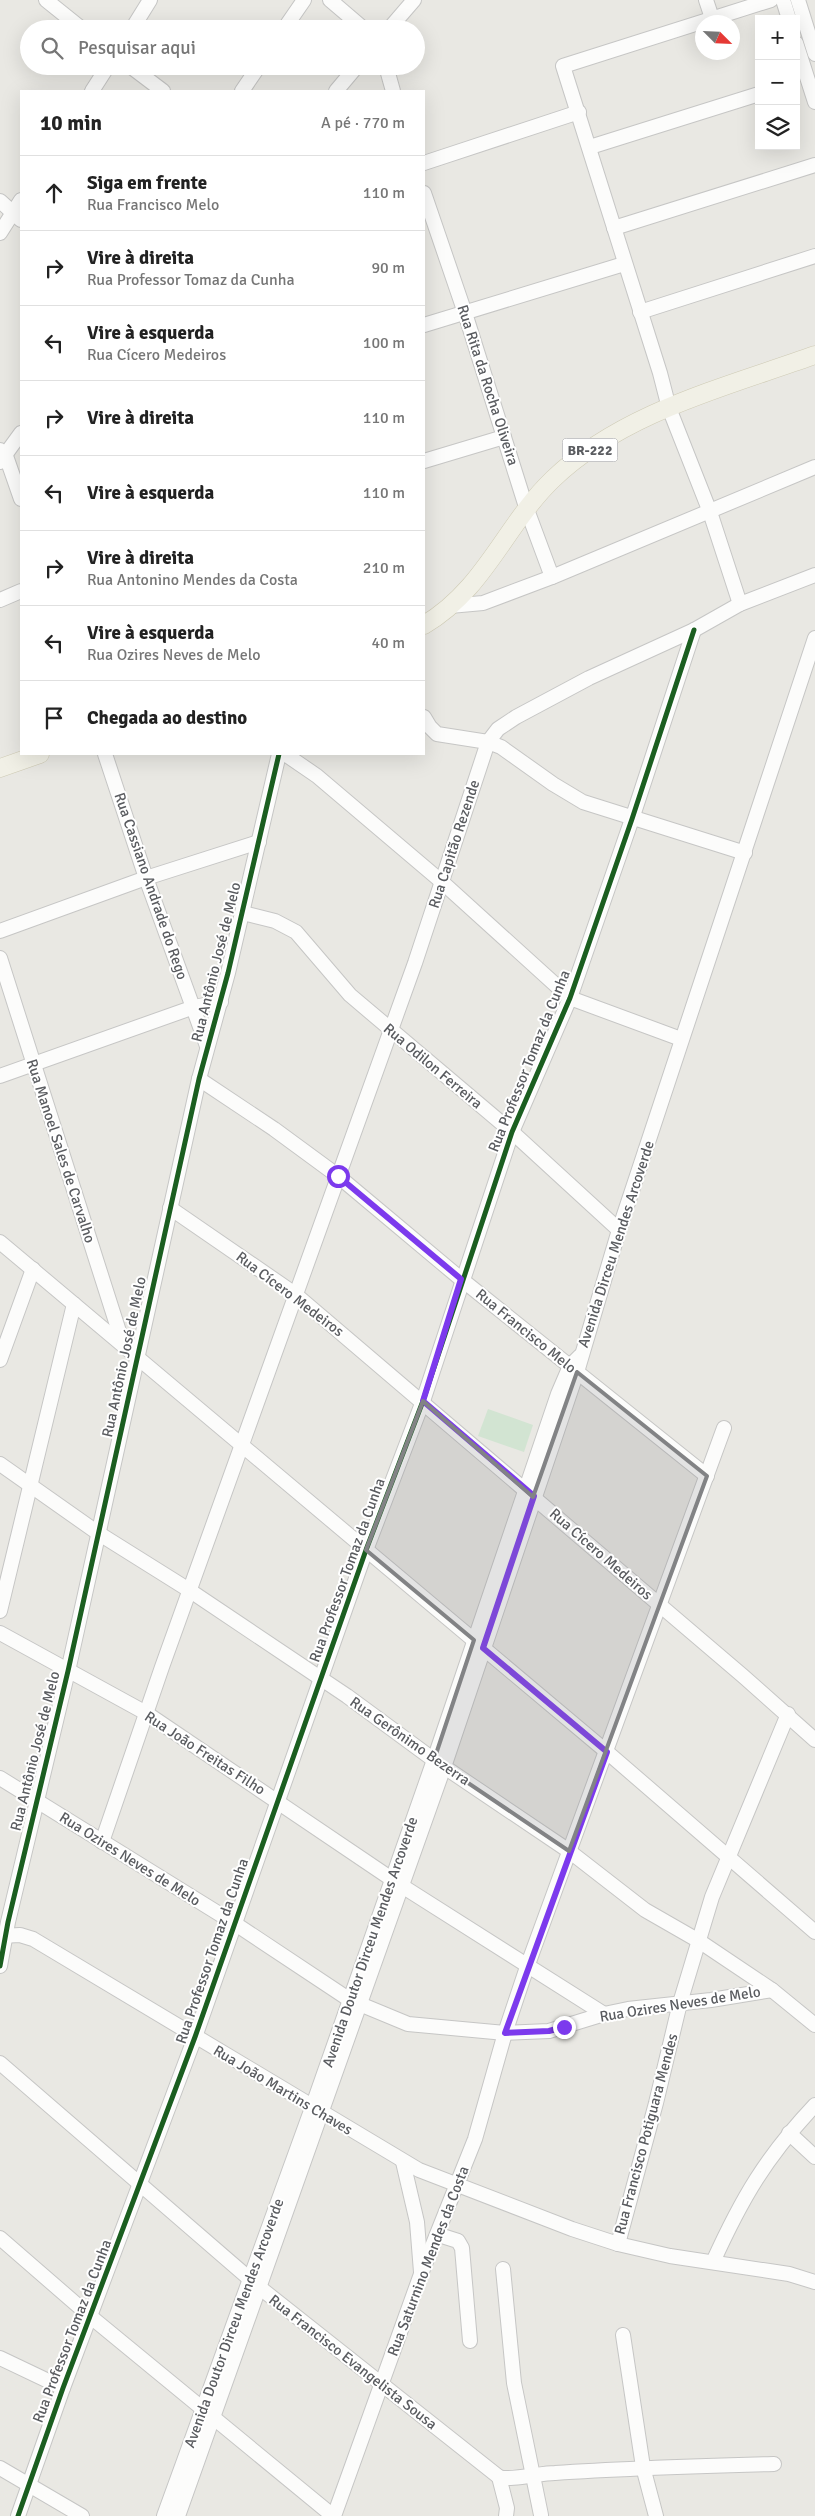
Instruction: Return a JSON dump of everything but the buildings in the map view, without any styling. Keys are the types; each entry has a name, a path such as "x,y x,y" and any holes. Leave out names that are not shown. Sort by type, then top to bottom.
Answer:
{"main road":[{"name":"BR-222","path":"425,624 450,606 477,578 516,526 526,507 554,478 601,442 669,408 815,355"},
{"path":"0,768 37,755"}],"street":[{"path":"46,0 71,20"},
{"path":"138,20 150,0"},
{"path":"290,20 304,0"},
{"path":"330,0 353,20"},
{"path":"397,20 414,0"},
{"path":"706,0 711,15"},
{"path":"722,15 771,0"},
{"path":"783,0 788,15"},
{"path":"798,0 815,54"},
{"path":"695,24 564,66 624,264 660,373 669,408 710,512 740,604"},
{"path":"800,57 815,102"},
{"path":"93,90 102,75"},
{"path":"142,75 162,90"},
{"path":"243,90 253,75"},
{"path":"337,90 349,75"},
{"path":"389,75 394,90"},
{"path":"590,147 755,95"},
{"path":"425,163 579,112"},
{"path":"614,228 815,165"},
{"name":"Rua Rita da Rocha Oliveira","path":"425,197 466,314 526,507 552,577"},
{"path":"0,201 17,216 0,233"},
{"path":"640,312 815,256"},
{"path":"425,325 466,314 624,264"},
{"path":"20,434 2,456 20,497"},
{"path":"425,461 504,436"},
{"path":"450,606 483,603 552,577 815,467"},
{"name":"Rua Capitão Rezende","path":"102,1842 241,1445 391,1031 488,742 504,724 589,678 694,630 740,604 815,575"},
{"path":"0,600 20,592"},
{"name":"Rua Professor Tomaz da Cunha","path":"18,2516 63,2388 142,2185 196,2037 366,1550 423,1401 461,1279 512,1132 570,998 632,819 694,630"},
{"name":"Avenida Dirceu Mendes Arcoverde","path":"573,1369 581,1355 681,1039 815,638"},
{"path":"425,719 438,734 488,742 510,752 570,795 583,802 744,853"},
{"name":"Rua Cassiano Andrade do Rego","path":"105,755 146,878 208,1046"},
{"name":"Rua Antônio José de Melo","path":"0,1966 4,1919 68,1671 199,1079 221,1002 243,913 279,755"},
{"path":"287,755 317,776 442,882 570,998 681,1039"},
{"path":"0,931 146,878 259,842"},
{"name":"Rua Odilon Ferreira","path":"243,913 275,921 296,932 333,978 391,1031 512,1132 619,1230"},
{"name":"Rua Manoel Sales de Carvalho","path":"0,958 32,1064 123,1344"},
{"path":"0,1076 194,1007 221,1002"},
{"name":"Rua Francisco Melo","path":"199,1079 274,1129 338,1176 461,1279 707,1476"},
{"name":"Rua Cícero Medeiros","path":"170,1208 295,1294 660,1604 788,1714 815,1740"},
{"path":"0,1242 607,1752 815,1932"},
{"path":"0,1360 33,1269"},
{"path":"0,1610 32,1486 74,1304"},
{"name":"Avenida Doutor Dirceu Mendes Arcoverde","path":"164,2516 208,2413 317,2111 439,1764 573,1369"},
{"name":"Rua Saturnino Mendes da Costa","path":"333,2516 421,2274 439,2235 475,2139 505,2033 527,1967 724,1428"},
{"name":"Rua Gerônimo Bezerra","path":"0,1464 98,1533 190,1590 321,1679 439,1764 569,1851 646,1910 699,1941 772,1990 815,2025"},
{"name":"Rua João Freitas Filho","path":"0,1633 146,1714 397,1882 527,1967 604,2014"},
{"name":"Rua Francisco Potiguara Mendes","path":"618,2244 658,2095 680,2003 699,1941 728,1856 788,1714"},
{"name":"Rua Ozires Neves de Melo","path":"0,1778 355,2002 408,2024 505,2033 549,2031 604,2014 772,1990"},
{"name":"Rua João Martins Chaves","path":"3,1936 20,1934 33,1939 403,2162 572,2229 618,2244 670,2256 789,2274 815,2282"},
{"name":"Rua Francisco Evangelista Sousa","path":"0,2063 255,2283 499,2477"},
{"path":"712,2262 748,2188 789,2133 815,2105"},
{"path":"789,2133 815,2157"},
{"path":"403,2162 417,2222 421,2274"},
{"path":"439,2235 458,2241 462,2248 470,2341"},
{"path":"0,2238 91,2317 333,2516"},
{"path":"503,2269 514,2383 540,2515"},
{"path":"623,2335 643,2468 656,2516"},
{"path":"0,2358 63,2388"},
{"name":"Avenida Doutor Dirceu Mendes Arcoverde","path":"178,2516 208,2413"},
{"path":"506,2516 507,2508 499,2477 511,2479 532,2474 774,2464"},
{"path":"0,2468 82,2516"}],"highlighted area":[{"path":"577,1372 707,1476 569,1851 434,1760 474,1640 366,1550 423,1401 533,1497"}],"green space":[{"path":"488,1409 533,1425 524,1452 478,1436"}],"cycle path":[{"path":"18,2516 63,2388 195,2037 366,1550 423,1401 512,1132 570,998 632,819 694,630"},
{"path":"0,1966 8,1922 68,1671 199,1079 228,973 279,755"}],"route":[{"path":"338,1176 461,1279 423,1401 534,1496 483,1648 607,1752 569,1851 505,2033 549,2031 564,2027"}]}
